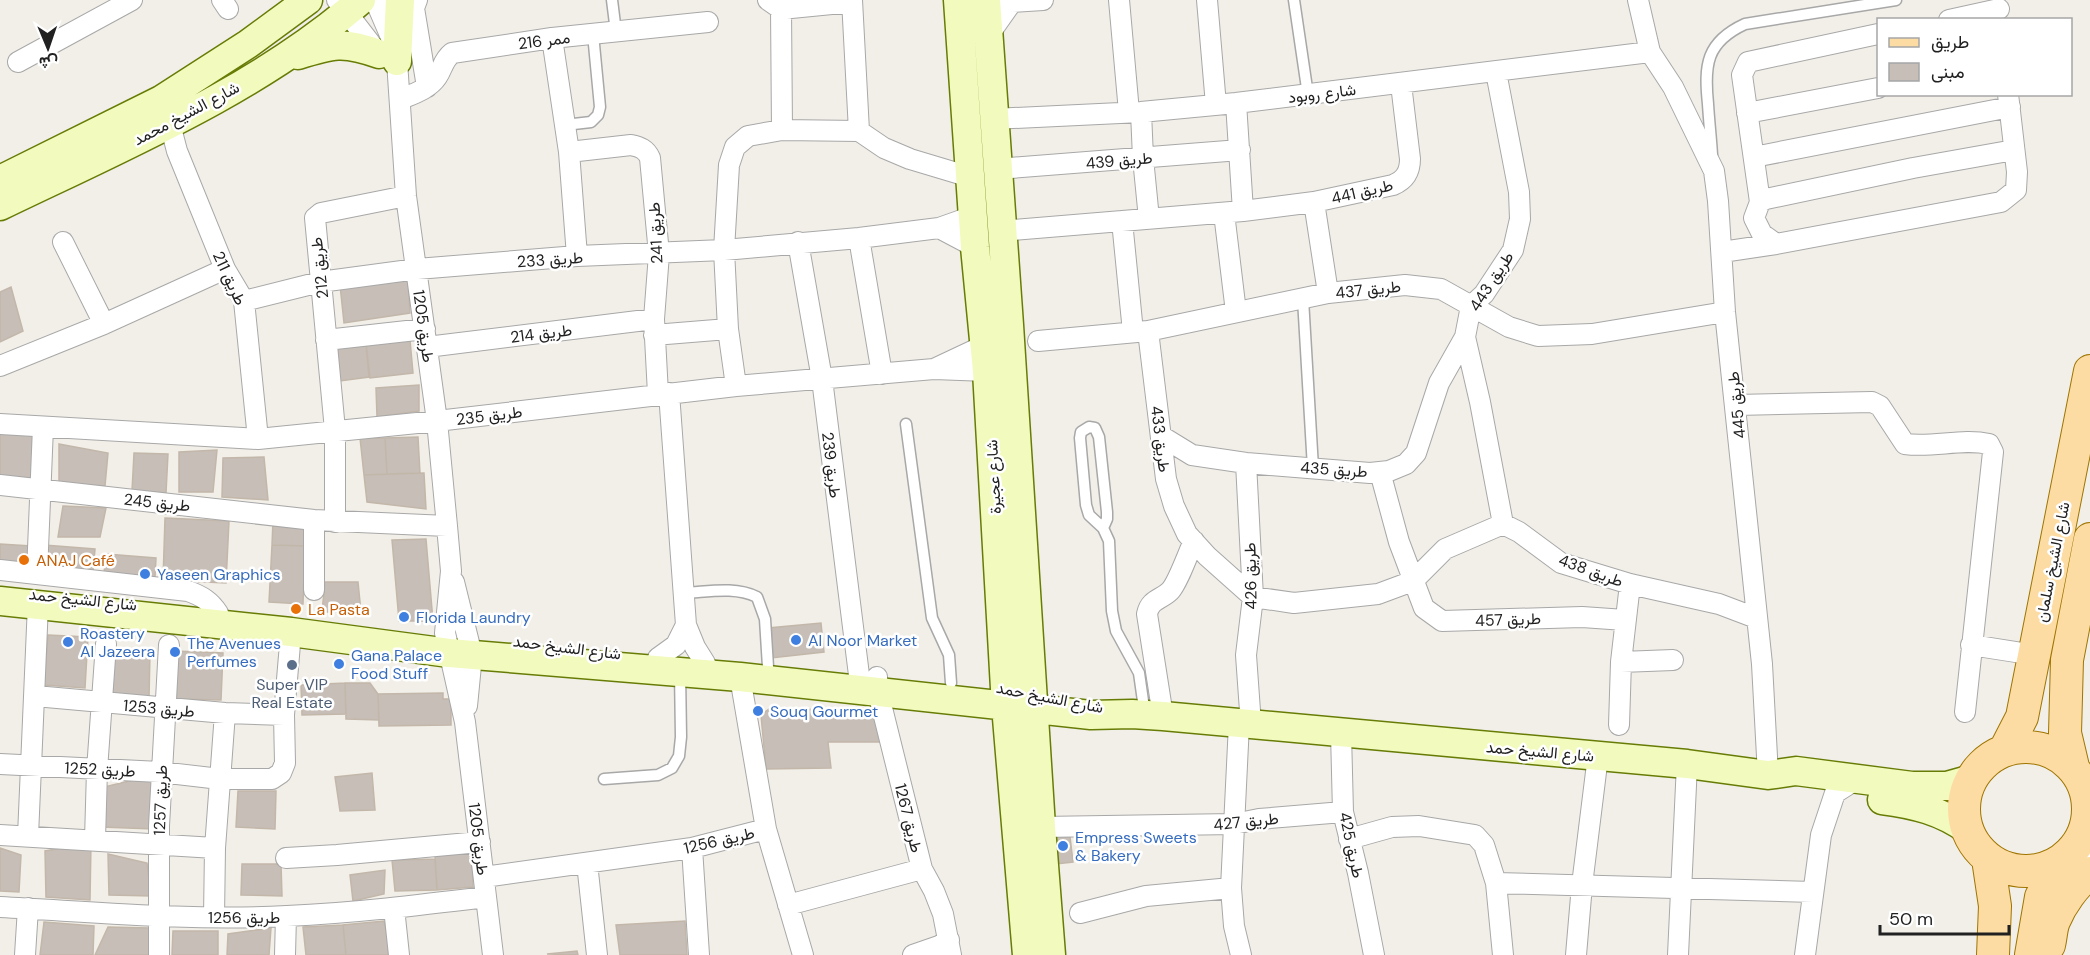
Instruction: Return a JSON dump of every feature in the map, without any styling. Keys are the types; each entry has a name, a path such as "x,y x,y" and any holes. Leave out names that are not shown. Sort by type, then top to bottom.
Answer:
{"main road":[{"name":"شارع الشيخ سلمان","path":"2005,750 2022,717 2090,371"},
{"name":"شارع الشيخ سلمان","path":"2082,778 2066,733 2067,660 2090,539"},
{"path":"2048,955 2054,922 2071,893 2080,837 2085,824 2086,796 2082,778 2059,754 2041,749 2023,747 2005,750 1992,756 1972,779 1965,801 1968,830 1980,850 1988,859 2012,871 2032,872 2076,861"},
{"path":"1988,859 1995,906 1993,955"},
{"path":"2031,955 2042,897 2076,861"}],"street":[{"path":"18,62 132,0"},
{"name":"شارع الشيخ محمد","path":"0,180 161,100 248,44 308,0"},
{"name":"طريق 1205","path":"375,0 393,42 406,196 437,421 465,722 493,955"},
{"path":"394,74 400,0"},
{"path":"417,0 414,8 427,87"},
{"name":"شارع عجيرة","path":"958,0 975,248 994,356 1019,699 1027,955"},
{"path":"1001,1 1043,0"},
{"path":"1119,0 1143,158 1149,219"},
{"path":"1207,0 1226,104 1240,150 1233,212 1236,312"},
{"path":"1638,0 1650,52"},
{"path":"782,130 774,4 852,1 859,131"},
{"name":"شارع عجيرة","path":"994,356 1009,325 988,36 1001,1"},
{"path":"348,4 394,74"},
{"name":"شارع الشيخ محمد","path":"0,206 170,124 265,70 348,4"},
{"path":"1959,18 1999,10"},
{"name":"ممر 216","path":"427,87 436,78 445,59 452,53 593,34 708,22"},
{"path":"1776,244 1762,234 1754,218 1760,202 1742,75 1748,62 1877,34"},
{"path":"552,39 569,152 577,256"},
{"path":"279,61 330,45 350,45 394,74 427,87"},
{"name":"شارع روبود","path":"994,119 1135,112 1226,104 1650,52"},
{"name":"طريق 445","path":"1650,52 1673,87 1714,171 1719,201 1725,312 1762,664 1768,775"},
{"name":"طريق 443","path":"1496,72 1518,192 1520,219 1513,249 1484,294 1472,306 1464,337 1478,393 1503,524"},
{"name":"طريق 441","path":"1328,293 1314,202 1401,182 1406,176 1410,168 1410,159 1401,84"},
{"path":"1747,113 1877,88"},
{"path":"1722,252 2001,202 2016,190 2018,172 2009,101 1754,157"},
{"name":"طريق 211","path":"170,124 177,151 225,269 244,301 258,439"},
{"path":"736,386 728,330 724,250 729,165 735,147 748,136 782,130 859,131 884,148 910,159 970,177"},
{"name":"طريق 241","path":"569,152 631,145 640,147 647,152 650,158 659,254 654,327 664,394 686,625 694,647 681,664"},
{"name":"طريق 439","path":"998,169 1240,150"},
{"path":"1760,202 1913,168 2014,150"},
{"name":"طريق 212","path":"336,522 335,430 315,219 321,213 406,196"},
{"path":"1001,231 1233,212 1314,202"},
{"name":"طريق 233","path":"244,301 320,282 417,269 577,256 724,250 859,238 939,228 973,216"},
{"name":"طريق 433","path":"1122,221 1140,332 1161,436 1166,479 1174,506 1187,534 1207,556 1253,597"},
{"path":"939,228 975,248"},
{"path":"859,238 882,374"},
{"path":"63,242 104,324"},
{"name":"طريق 239","path":"798,242 822,379 868,683"},
{"path":"0,366 104,324 225,269"},
{"name":"طريق 437","path":"994,356 1038,341 1140,332 1328,293 1405,285 1441,289 1509,327 1538,336 1592,334 1725,312"},
{"path":"1009,325 1038,341"},
{"name":"طريق 214","path":"426,338 654,327 728,330"},
{"name":"طريق 435","path":"1161,436 1192,455 1246,463 1389,471 1406,464 1416,453 1439,383 1464,337"},
{"path":"326,340 426,338"},
{"name":"طريق 235","path":"0,424 258,439 437,421 736,386 934,369 994,356"},
{"path":"1439,383 1454,380 1465,383 1478,393"},
{"path":"1736,405 1872,402 1880,406 1905,444 1916,446 1978,442 1989,444 1993,452 1965,712"},
{"path":"37,573 43,427"},
{"path":"1166,479 1180,462 1192,455"},
{"name":"طريق 426","path":"1242,955 1234,926 1232,888 1234,824 1245,725 1246,655 1253,597 1246,463"},
{"name":"طريق 457","path":"1380,472 1399,542 1424,608 1442,621 1582,617 1625,620"},
{"name":"طريق 245","path":"0,485 314,520 447,526"},
{"path":"314,520 314,590"},
{"path":"1253,597 1294,603 1378,594 1413,581 1445,549 1503,524"},
{"name":"طريق 438","path":"1503,524 1561,563 1630,584 1719,604 1756,618"},
{"path":"1147,715 1148,607 1153,601 1171,590 1194,541"},
{"path":"0,570 188,591 202,596 218,613"},
{"path":"1619,725 1621,662 1630,584"},
{"name":"شارع الشيخ حمد","path":"0,590 218,613 458,644"},
{"name":"شارع الشيخ حمد","path":"0,601 291,632 681,664 768,667 868,683 1019,699"},
{"path":"28,836 38,604"},
{"path":"681,664 676,645 686,625"},
{"path":"284,715 291,632"},
{"path":"94,839 106,644"},
{"name":"طريق 1257","path":"159,955 160,772 166,708 168,645"},
{"path":"1971,645 2035,655"},
{"path":"1621,662 1673,660"},
{"name":"شارع الشيخ حمد","path":"681,664 740,677 868,683 951,683 1091,716 1147,715 1687,764 1768,775 1796,771 1914,804 1950,817 1968,830"},
{"name":"طريق 1256","path":"484,877 692,848 766,829 740,677"},
{"name":"طريق 1267","path":"868,683 922,869 943,914 950,947"},
{"name":"طريق 1253","path":"35,696 225,713 284,715"},
{"name":"شارع عجيرة","path":"1019,699 1041,827 1051,955"},
{"path":"214,917 215,848 225,713"},
{"name":"طريق 1252","path":"0,764 160,772 220,779 272,779 281,773 285,763 284,715"},
{"name":"طريق 425","path":"1341,733 1343,812 1374,955"},
{"path":"1576,955 1598,756"},
{"path":"1678,955 1687,764"},
{"name":"شارع الشيخ حمد","path":"1846,786 1930,787 1947,786 1972,779"},
{"path":"1805,955 1821,835 1846,786"},
{"name":"طريق 427","path":"1041,827 1234,824 1259,819 1343,812"},
{"path":"1349,839 1392,827 1419,826 1475,835 1484,845 1496,883 1503,955"},
{"path":"766,829 803,955"},
{"path":"0,835 215,848"},
{"path":"286,858 480,842"},
{"path":"692,848 699,955"},
{"path":"586,863 597,955"},
{"path":"788,905 922,869"},
{"path":"1496,883 1813,892"},
{"path":"1080,913 1146,896 1232,888"},
{"name":"طريق 1256","path":"0,907 160,916 286,916 394,908 486,897"},
{"path":"25,955 28,908"},
{"path":"394,908 399,955"},
{"path":"285,955 286,916"},
{"path":"913,955 950,947"}],"lane":[{"path":"612,0 616,32"},
{"path":"1294,0 1308,95"},
{"path":"1714,171 1706,71 1710,56 1718,42 1730,31 1745,24 1896,0"},
{"path":"565,125 591,122 598,115 600,107 593,34"},
{"path":"1303,298 1313,468"},
{"path":"906,424 932,618 949,655 951,683"},
{"path":"1103,528 1107,519 1099,437 1095,428 1089,427 1081,432 1080,438 1086,505 1089,515 1103,528 1109,540 1112,611 1116,631 1139,673 1147,715"},
{"path":"684,593 729,590 746,592 756,597 765,619 768,667"},
{"path":"604,779 658,775 672,768 679,756 681,737 681,664"}],"building":[{"path":"408,281 410,313 344,323 340,285"},
{"path":"11,287 23,331 0,342 0,292"},
{"path":"410,340 413,373 370,378 366,344"},
{"path":"366,344 369,377 340,381 336,347"},
{"path":"419,385 419,411 377,417 376,388"},
{"path":"0,430 40,434 35,482 0,477"},
{"path":"418,437 420,473 387,474 385,438"},
{"path":"360,438 385,438 387,474 364,475"},
{"path":"59,444 108,453 105,486 59,483"},
{"path":"217,450 213,492 179,492 179,452"},
{"path":"134,453 168,454 166,493 132,491"},
{"path":"264,457 268,500 222,497 223,458"},
{"path":"424,473 426,509 367,502 364,475"},
{"path":"63,506 106,508 100,537 58,537"},
{"path":"165,518 229,521 226,583 163,580"},
{"path":"273,520 306,521 305,546 272,545"},
{"path":"426,539 433,621 399,621 392,540"},
{"path":"0,544 31,546 30,566 0,565"},
{"path":"44,545 95,549 93,572 42,567"},
{"path":"272,545 305,546 303,604 269,602"},
{"path":"106,554 156,558 155,577 104,573"},
{"path":"325,582 358,582 361,612 322,612"},
{"name":"Al Noor Market","path":"821,623 824,652 771,658 768,628"},
{"path":"48,635 88,637 85,688 44,685"},
{"path":"113,651 150,652 149,699 112,699"},
{"path":"175,651 223,653 221,700 173,699"},
{"path":"345,683 370,683 378,694 379,720 346,719"},
{"path":"345,683 346,714 302,715 301,685"},
{"path":"443,693 443,699 451,699 451,725 379,726 378,694"},
{"path":"769,709 870,710 876,712 881,742 828,742 831,768 766,769 761,715"},
{"path":"372,773 375,810 340,811 335,777"},
{"path":"154,775 153,829 101,827 104,787"},
{"path":"238,791 276,791 275,829 236,827"},
{"name":"Empress Sweets & Bakery","path":"1069,828 1073,862 1056,864 1053,830"},
{"path":"91,843 90,900 46,897 45,851"},
{"path":"0,848 21,855 19,892 0,891"},
{"path":"472,851 473,887 437,890 435,855"},
{"path":"108,854 147,863 151,896 109,895"},
{"path":"435,859 437,890 395,891 392,860"},
{"path":"242,864 281,864 282,896 241,895"},
{"path":"385,870 384,894 353,901 350,875"},
{"path":"384,921 391,955 346,955 343,925"},
{"path":"685,921 687,955 620,955 616,925"},
{"path":"44,922 94,926 93,955 40,955"},
{"path":"343,925 346,955 306,955 303,927"},
{"path":"108,927 149,928 149,955 95,955"},
{"path":"271,928 269,955 227,955 228,934"},
{"path":"173,931 218,931 218,955 172,955"},
{"path":"577,951 578,955 547,954"}],"place":[{"name":"ANAJ Café","path":"24,560"},
{"name":"Yaseen Graphics","path":"145,574"},
{"name":"La Pasta","path":"296,609"},
{"name":"Florida Laundry","path":"404,617"},
{"name":"Al Noor Market","path":"796,640"},
{"name":"Roastery Al Jazeera","path":"68,642"},
{"name":"The Avenues Perfumes","path":"175,652"},
{"name":"Gana Palace Food Stuff","path":"339,664"},
{"name":"Super VIP Real Estate","path":"292,665"},
{"name":"Souq Gourmet","path":"758,711"},
{"name":"Empress Sweets & Bakery","path":"1063,846"}]}
